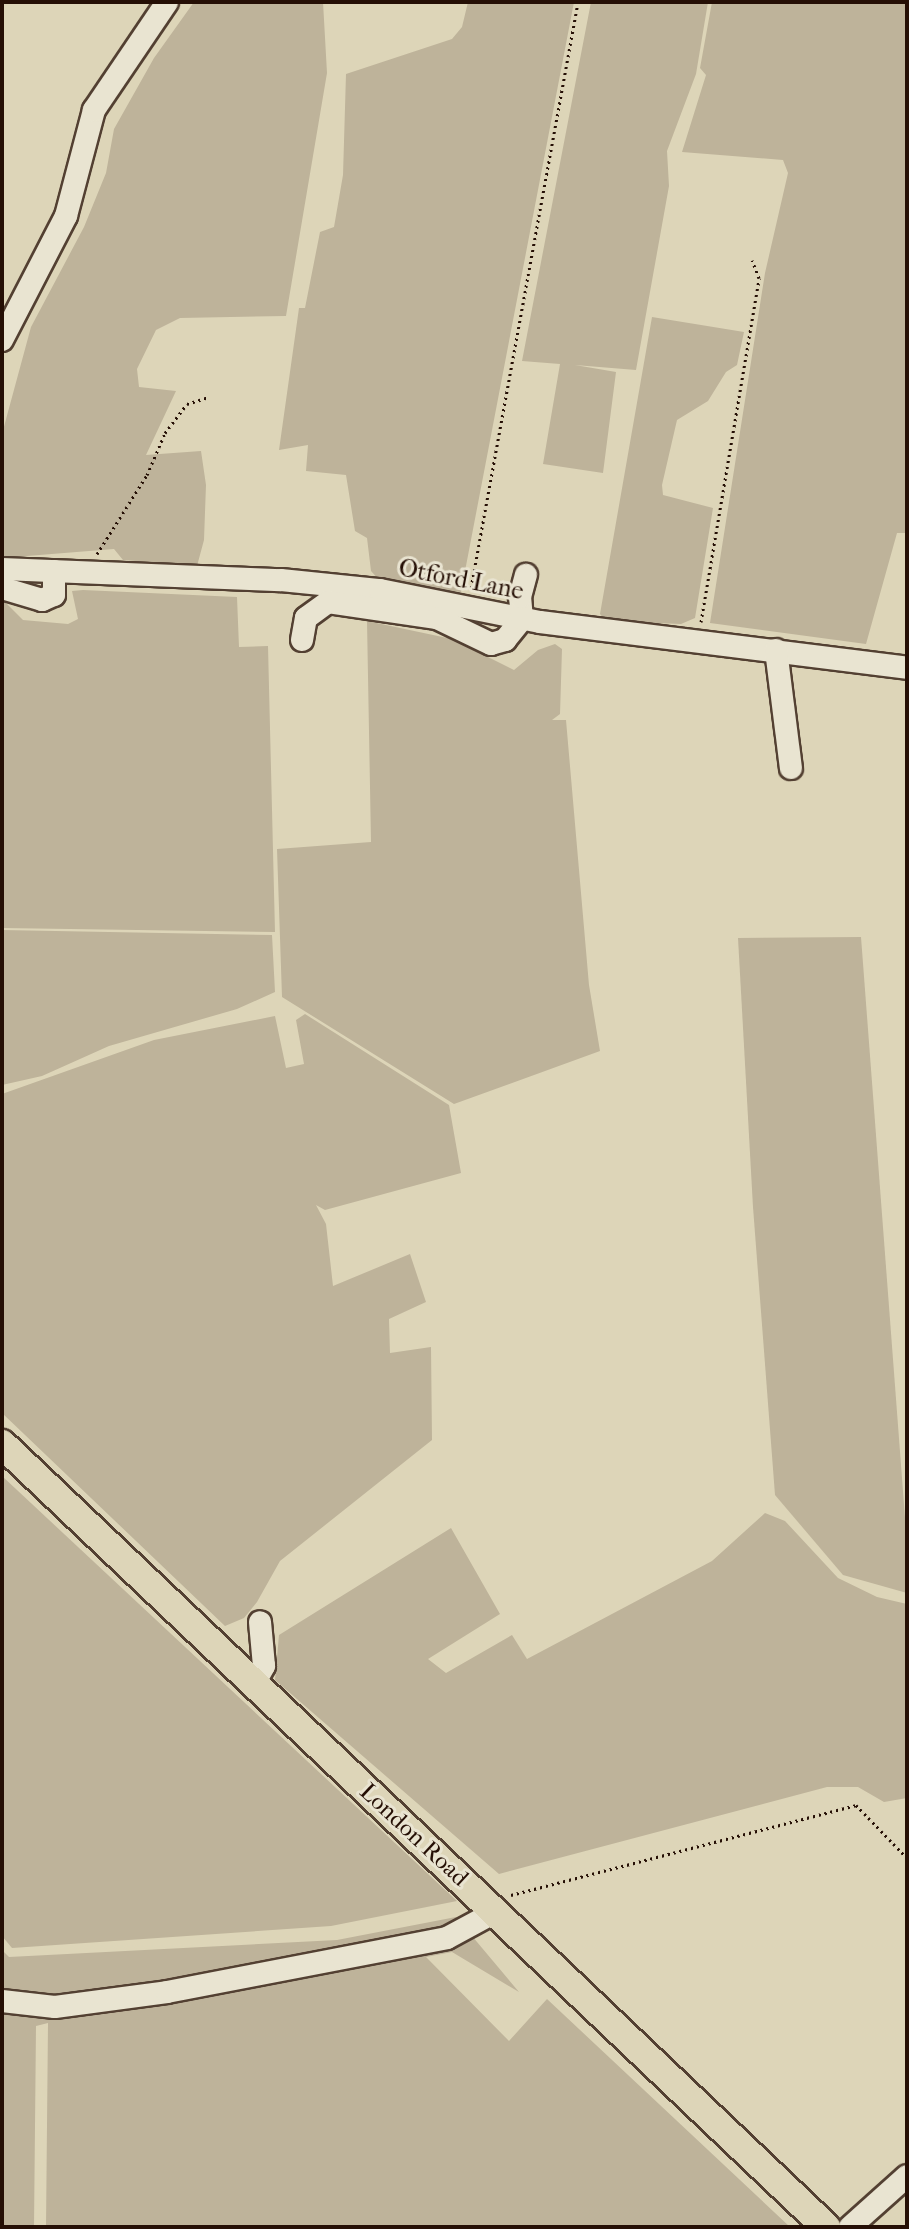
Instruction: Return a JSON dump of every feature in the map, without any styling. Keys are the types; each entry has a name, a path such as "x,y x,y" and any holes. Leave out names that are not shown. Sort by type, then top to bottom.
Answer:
{"main road":[{"name":"London Road","path":"2,1444 826,2227"}],"street":[{"path":"2,340 66,216 94,110 167,2"},
{"name":"Otford Lane","path":"2,569 281,580 380,590 522,619 907,668"},
{"path":"2,588 42,600 54,595 54,571"},
{"path":"302,640 306,618 328,602 437,618 491,644 505,640 522,619 520,597 526,575"},
{"path":"776,650 791,768"},
{"path":"254,1684 264,1666 260,1622"},
{"path":"2,2001 55,2007 167,1992 447,1938 495,1912"},
{"path":"850,2227 907,2176"}],"path":[{"path":"467,609 578,2"},
{"path":"699,640 759,278 752,260"},
{"path":"88,571 147,475 165,433 187,404 208,397"},
{"path":"495,1912 507,1897 546,1882 856,1805 907,1858"}],"shaded area":[{"path":"194,2 323,2 327,73 286,316 180,318 156,330 137,369 139,387 176,391 146,455 201,451 206,485 204,540 197,566 123,560 114,549 2,558 2,434 31,327 84,227 106,173 114,129 154,58"},
{"path":"468,2 574,2 461,592 381,582 371,571 367,538 355,531 346,475 306,471 308,445 279,450 299,308 305,308 320,232 334,227 343,175 346,74 452,39 462,27"},
{"path":"591,2 708,2 696,74 667,151 669,186 636,370 575,365 616,372 603,473 543,464 560,364 522,361"},
{"path":"712,2 907,2 907,533 897,533 866,644 710,623 765,273 788,173 783,160 682,152 706,75 700,68"},
{"path":"652,317 744,332 737,365 726,372 708,401 677,420 662,485 663,495 713,508 695,618 681,624 606,621 600,614"},
{"path":"72,591 237,597 239,647 268,646 275,932 2,928 2,599 23,620 68,624 78,619"},
{"path":"367,621 452,639 514,670 538,650 555,644 562,649 560,714 552,720 566,720 589,985 600,1051 454,1104 282,997 277,849 371,842"},
{"path":"2,930 272,935 275,992 237,1009 109,1046 42,1076 2,1085"},
{"path":"861,937 907,1544 907,1593 843,1575 775,1495 753,1207 738,938"},
{"path":"305,1014 449,1105 461,1173 325,1210 316,1205 326,1224 333,1286 410,1254 426,1302 389,1319 390,1353 431,1347 432,1440 280,1561 257,1602 244,1618 225,1626 2,1413 2,1094 154,1040 275,1016 286,1068 304,1064 296,1020"},
{"path":"2,1476 457,1901 331,1926 12,1948 2,1936"},
{"path":"765,1513 785,1521 838,1578 877,1597 907,1604 907,1798 884,1802 858,1787 827,1787 499,1874 275,1680 279,1635 451,1528 500,1614 428,1659 446,1673 512,1635 527,1659 712,1561"},
{"path":"456,1917 519,1992 452,1952 426,1957 509,2041 547,1999 790,2227 46,2227 48,2023 36,2026 34,2227 2,2227 2,1950 9,1957 337,1940"}]}
